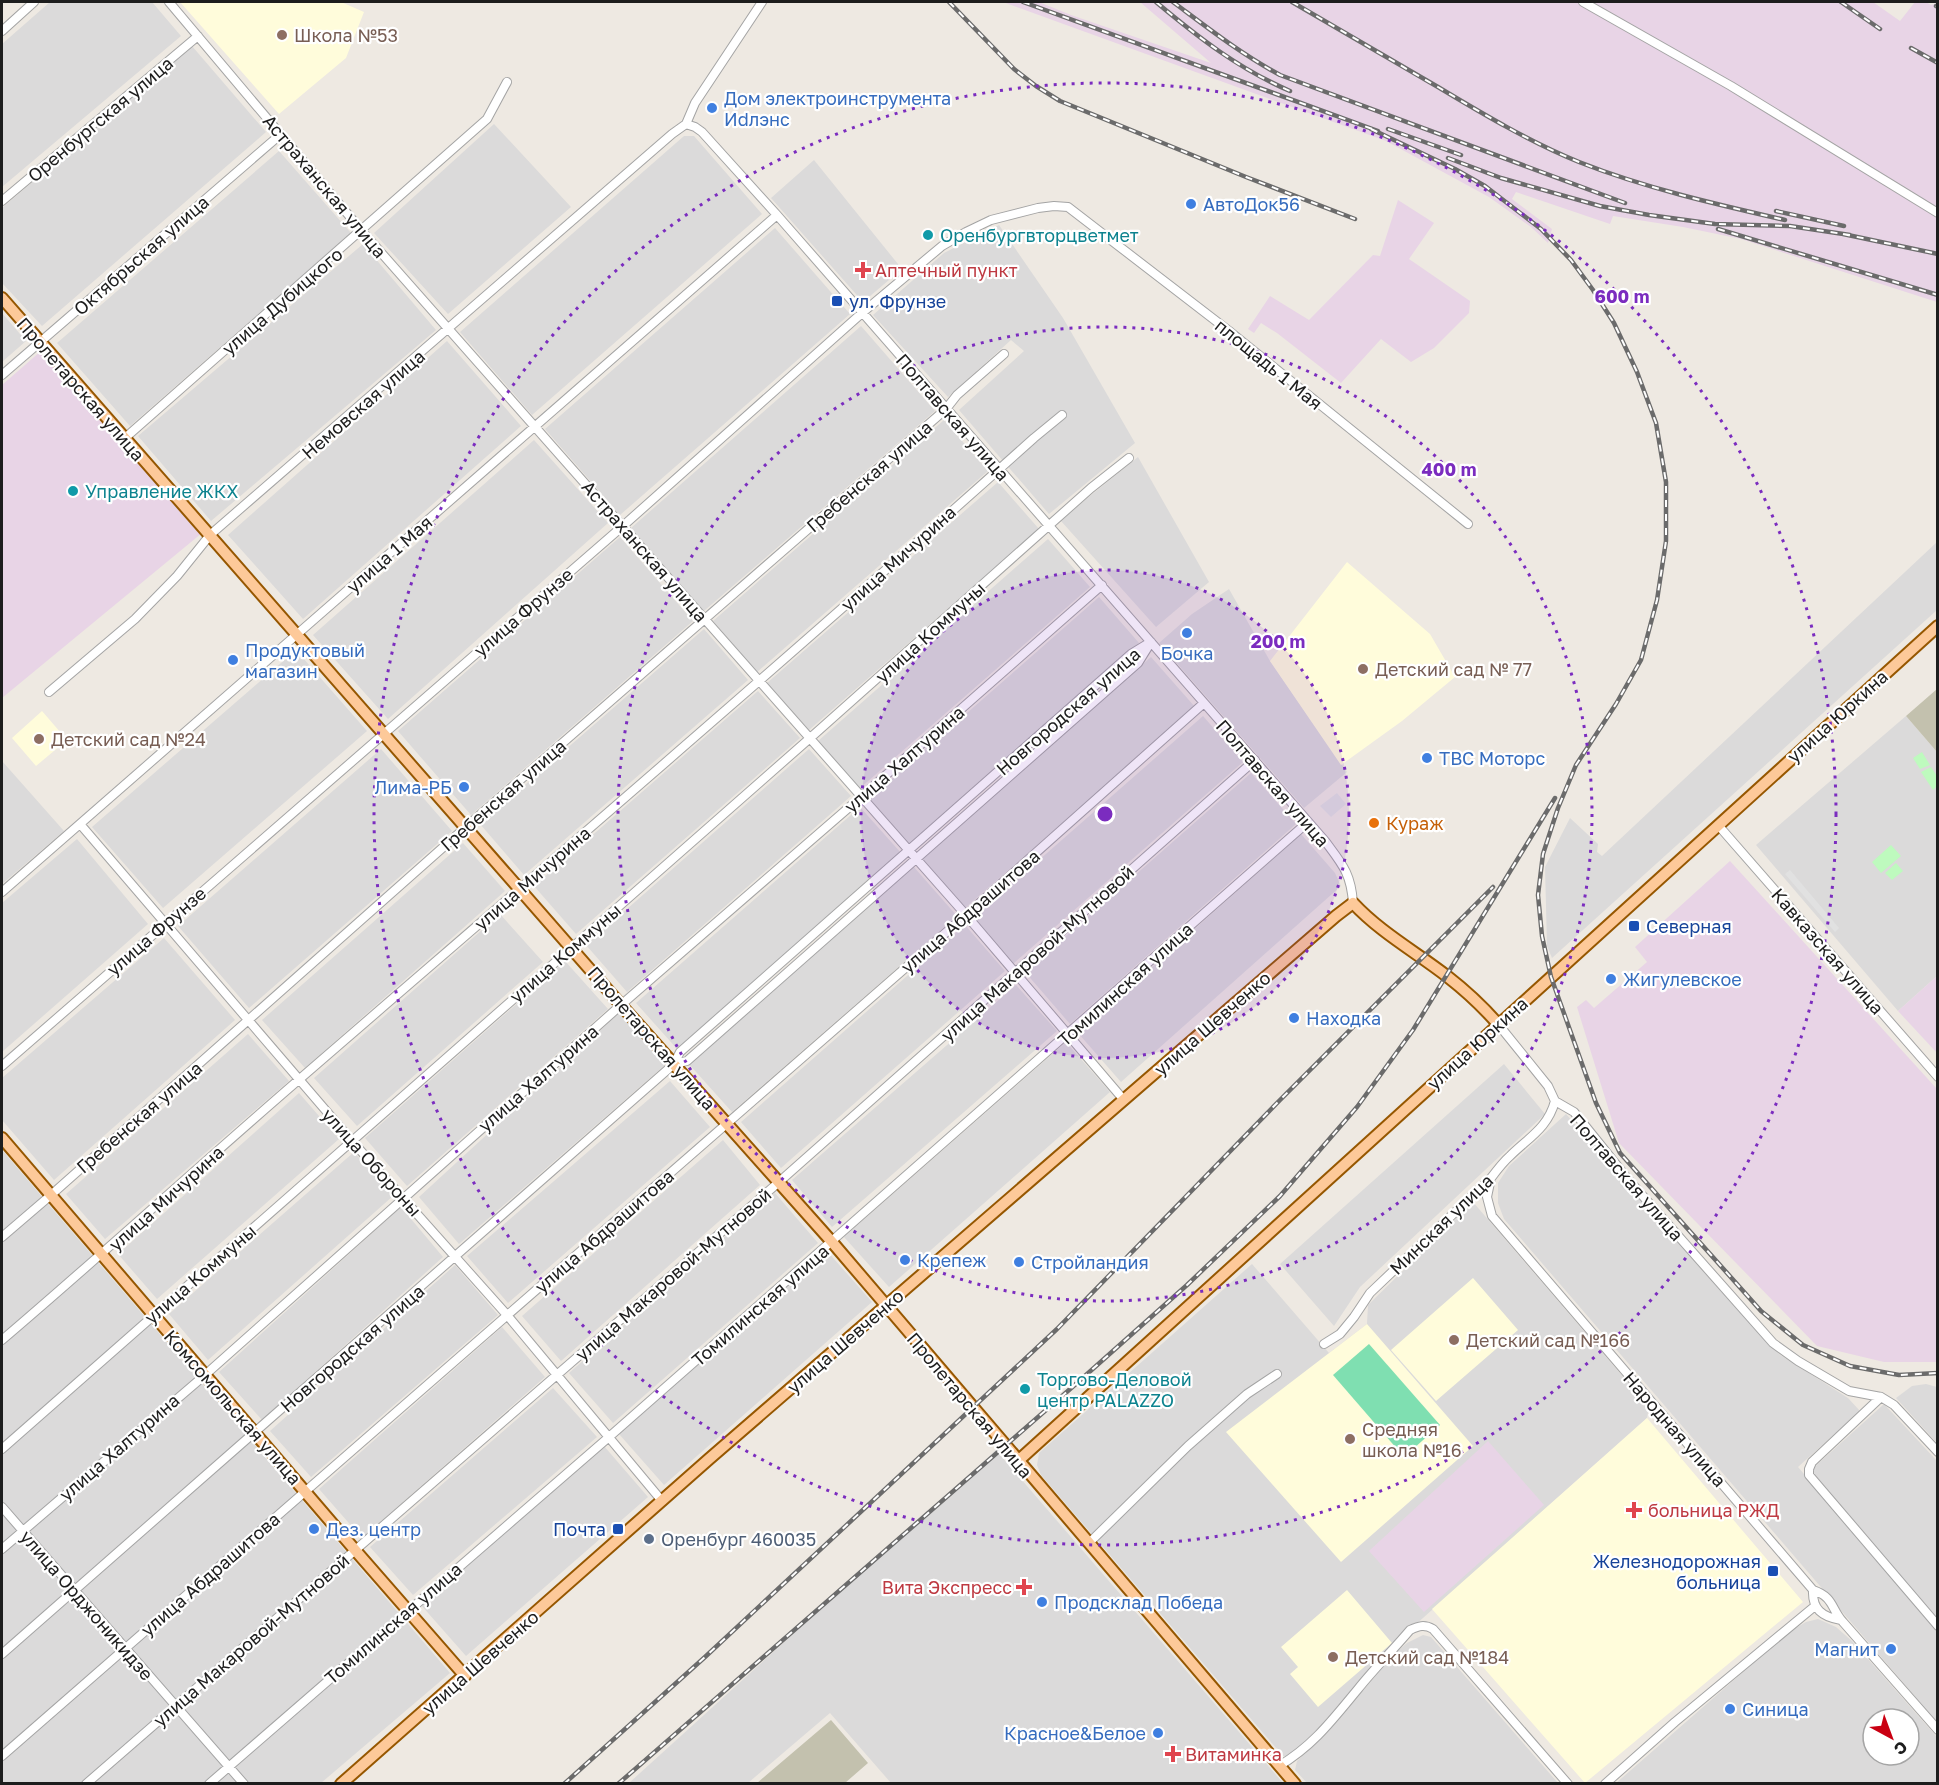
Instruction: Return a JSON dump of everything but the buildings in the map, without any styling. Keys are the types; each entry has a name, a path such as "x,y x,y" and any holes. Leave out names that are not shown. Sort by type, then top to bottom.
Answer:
{"main road":[{"name":"Пролетарская улица","path":"2,298 621,1005 832,1242 1295,1784"},
{"name":"улица Юркина","path":"1018,1461 1938,626"},
{"name":"Полтавская улица","path":"1353,903 1386,933 1446,975 1471,996 1498,1024"},
{"name":"улица Шевченко","path":"341,1784 1123,1099 1353,903"},
{"name":"Комсомольская улица","path":"2,1138 465,1676"}],"street":[{"path":"2,31 34,2"},
{"name":"Астраханская улица","path":"169,2 362,231 966,915 1123,1099"},
{"path":"686,124 695,103 762,2"},
{"path":"1583,2 1731,86 1938,213"},
{"name":"Оренбургская улица","path":"2,201 198,36"},
{"name":"улица Дубицкого","path":"124,438 487,119 507,82"},
{"name":"Полтавская улица","path":"686,124 702,132 777,215 1325,841 1346,871 1352,885 1353,903"},
{"name":"Немовская улица","path":"49,692 135,619 177,576 210,535 686,124"},
{"name":"Октябрьская улица","path":"2,375 281,134"},
{"name":"улица Фрунзе","path":"2,1066 942,246 991,220 1038,208 1068,207"},
{"name":"площадь 1 Мая","path":"1068,207 1229,331 1468,525"},
{"name":"улица 1 Мая","path":"2,892 777,215"},
{"name":"Гребенская улица","path":"2,1237 466,827 946,409 957,395 1004,354"},
{"name":"улица Мичурина","path":"2,1340 102,1255 298,1080 759,682 1062,415"},
{"name":"улица Коммуны","path":"2,1449 1091,488 1129,458"},
{"name":"улица Халтурина","path":"2,1549 205,1374 621,1005 1102,585"},
{"name":"Новгородская улица","path":"2,1654 674,1064 680,1052 1131,654 1151,642"},
{"name":"Новгородская улица","path":"674,1064 687,1061 917,860 1138,663 1151,642"},
{"name":"улица Абдрашитова","path":"2,1756 966,915 1204,703"},
{"name":"улица Макаровой-Мутновой","path":"86,1784 778,1182 1255,760"},
{"name":"Томилинская улица","path":"209,1784 832,1242 1308,822"},
{"name":"улица Обороны","path":"80,824 298,1080 507,1315 662,1501"},
{"name":"Кавказская улица","path":"1718,825 1938,1077"},
{"name":"Полтавская улица","path":"1498,1024 1548,1086 1555,1101 1574,1112 1627,1178 1773,1343 1797,1361 1850,1391 1881,1396"},
{"name":"Минская улица","path":"1324,1344 1340,1334 1370,1293 1543,1126 1551,1115 1555,1101"},
{"name":"Народная улица","path":"1491,1178 1487,1197 1492,1216 1813,1590 1827,1597 1840,1620 1938,1730"},
{"path":"1089,1543 1188,1446 1247,1394 1277,1374"},
{"path":"1938,1452 1894,1405 1881,1396 1812,1462 1809,1469 1809,1475 1938,1626"},
{"name":"улица Орджоникидзе","path":"2,1507 244,1784"},
{"path":"1605,1784 1815,1606 1813,1590"},
{"name":"Народная улица","path":"1815,1606 1823,1615 1840,1620"},
{"path":"1279,1766 1298,1755 1328,1726 1410,1630 1426,1625 1434,1629 1568,1784"}],"shaded area":[{"path":"50,2 152,2 181,36 2,187 2,44"},
{"name":"Школа №53","path":"180,2 341,2 364,12 346,58 279,114"},
{"path":"1003,2 1039,2 1211,63 1140,2 1873,2 1900,21 1915,2 1926,2 1931,5 1937,3 1937,302 1741,239 1613,216 1610,224 1516,192 1512,199 1552,229 1548,243 1531,227 1489,197 1386,141"},
{"path":"192,46 266,132 42,326 2,283 2,208"},
{"path":"494,124 571,207 448,314 374,233"},
{"path":"684,136 694,136 762,214 532,415 460,332"},
{"path":"279,151 351,233 130,426 57,343"},
{"path":"814,160 902,269 863,302 771,198"},
{"path":"1398,200 1434,223 1409,259 1470,301 1469,313 1434,348 1411,362 1381,339 1341,383 1261,323 1254,333 1248,329 1270,296 1309,320 1373,255 1380,256"},
{"path":"999,225 1063,318 1135,443 1049,514 959,410 1024,351 1011,340 948,397 873,315 944,253"},
{"path":"775,228 850,314 620,515 545,429"},
{"path":"363,244 436,330 211,521 138,436"},
{"path":"2,313 26,341 2,362"},
{"path":"861,326 935,411 704,611 631,528"},
{"path":"447,341 521,426 303,619 228,535"},
{"path":"41,351 202,533 2,698 2,385"},
{"path":"944,420 988,471 757,672 713,621"},
{"path":"534,440 608,523 388,719 313,635"},
{"path":"1138,457 1209,582 1156,627 1061,521"},
{"path":"998,482 1039,529 809,730 767,683"},
{"path":"620,537 693,621 471,815 398,731"},
{"path":"1048,539 1090,587 859,789 818,741"},
{"path":"1937,542 1937,610 1552,958 1547,946 1545,867 1570,818 1598,844 1597,852 1602,856"},
{"name":"Детский сад № 77","path":"1347,562 1430,634 1455,677 1402,721 1341,765 1270,661"},
{"path":"1229,589 1270,661 1347,772 1304,808 1159,643 1192,614"},
{"path":"1099,597 1139,643 910,846 869,799"},
{"path":"704,629 748,680 524,875 480,824"},
{"path":"296,650 367,731 163,908 92,827"},
{"path":"1151,657 1195,707 965,908 921,859"},
{"path":"1937,689 1937,752 1906,716"},
{"path":"758,691 800,738 576,934 534,886"},
{"name":"Детский сад №24","path":"42,711 67,740 36,766 12,738"},
{"path":"1203,716 1243,762 1013,964 973,918"},
{"path":"1906,716 1937,752 1937,976 1898,1011 1756,845"},
{"path":"381,749 452,831 249,1008 178,926"},
{"path":"809,749 851,796 627,992 586,945"},
{"path":"2,761 64,831 2,884"},
{"path":"1251,773 1296,824 1070,1024 1025,972"},
{"path":"1337,793 1346,804 1331,817 1320,806"},
{"path":"860,807 901,853 678,1050 636,1003"},
{"path":"1301,834 1335,873 1341,886 1121,1082 1078,1033"},
{"path":"77,839 148,924 2,1052 2,903"},
{"path":"463,843 505,891 305,1068 262,1020"},
{"path":"1730,861 1937,1089 1937,1362 1884,1362 1817,1346 1619,1143 1577,1007 1586,1000 1594,1008 1647,962 1635,947"},
{"path":"913,866 957,916 732,1112 688,1063"},
{"path":"1790,870 1839,928 1835,932 1785,874"},
{"path":"500,914 543,962 357,1126 314,1078"},
{"path":"965,925 1005,971 781,1168 741,1122"},
{"path":"164,938 235,1020 54,1180 2,1120 2,1078"},
{"path":"565,961 608,1009 407,1186 365,1138"},
{"path":"1937,976 1937,1053 1898,1011"},
{"path":"1016,985 1057,1031 832,1227 792,1180"},
{"path":"619,1013 665,1065 459,1244 419,1197"},
{"path":"248,1034 289,1081 105,1239 66,1194"},
{"path":"1066,1042 1110,1092 889,1287 844,1237"},
{"path":"1504,1064 1545,1114 1360,1287 1334,1326 1280,1264"},
{"path":"670,1081 710,1127 508,1303 467,1256"},
{"path":"299,1093 339,1139 157,1299 118,1254"},
{"path":"1566,1114 1779,1354 1848,1398 1860,1411 1798,1467 1937,1630 1937,1722 1504,1219 1498,1203 1498,1183 1509,1166"},
{"path":"723,1140 760,1185 561,1361 522,1316"},
{"path":"2,1150 450,1673 321,1783 2,1783"},
{"path":"354,1152 393,1196 208,1360 169,1314"},
{"path":"775,1193 818,1243 613,1423 569,1373"},
{"path":"1473,1202 1649,1407 1647,1418 1395,1643 1328,1723 1293,1756 1283,1756 1041,1475 1037,1465 1039,1453 1252,1264 1329,1353 1367,1324 1368,1305"},
{"path":"401,1207 443,1257 262,1420 219,1372"},
{"path":"827,1251 872,1302 664,1485 619,1434"},
{"path":"455,1265 498,1315 311,1477 270,1431"},
{"name":"Детский сад №166","path":"1473,1278 1518,1330 1436,1401 1391,1350"},
{"name":"Средняя школа №16","path":"1367,1324 1473,1446 1341,1562 1226,1432"},
{"path":"502,1327 545,1377 362,1538 319,1489"},
{"path":"1926,1384 1937,1387 1937,1443 1896,1398 1912,1386"},
{"path":"553,1388 597,1437 413,1595 370,1547"},
{"path":"1884,1404 1937,1461 1937,1619 1811,1470"},
{"name":"больница РЖД","path":"1647,1418 1803,1602 1585,1783 1432,1609"},
{"path":"1488,1441 1544,1505 1424,1612 1369,1551"},
{"path":"604,1446 648,1497 466,1656 421,1605"},
{"path":"996,1450 1283,1783 891,1783 830,1713 748,1783 629,1783"},
{"name":"Детский сад №184","path":"1347,1590 1392,1643 1318,1707 1290,1674 1298,1667 1281,1647"},
{"path":"1818,1619 1836,1627 1852,1641 1910,1707 1861,1707 1861,1767 1921,1767 1921,1719 1937,1737 1937,1783 1615,1784 1789,1632 1806,1622"},
{"path":"1423,1635 1431,1637 1558,1783 1307,1783 1295,1770 1297,1761 1326,1734 1393,1655 1407,1643"},
{"path":"831,1720 868,1763 845,1783 757,1783"}],"green space":[{"path":"1922,752 1930,765 1920,769 1913,758"},
{"path":"1931,767 1937,776 1937,786 1933,790 1921,772"},
{"path":"1891,845 1901,856 1881,873 1872,862"},
{"path":"1896,863 1903,871 1892,880 1885,873"},
{"path":"1369,1344 1440,1425 1404,1457 1333,1375"}],"railway":[{"path":"949,2 1014,69 1060,101 1355,219"},
{"path":"1023,2 1378,131"},
{"path":"1156,2 1220,52 1290,91"},
{"path":"1173,2 1238,50 1280,75 1625,203"},
{"path":"1292,2 1489,117 1579,162 1655,188 1785,220"},
{"path":"1841,2 1880,29"},
{"path":"1911,48 1938,63"},
{"path":"1371,129 1485,186 1541,229 1571,260 1614,323 1637,372 1656,423 1666,482 1666,541 1657,600 1641,660 1616,704 1576,765 1558,808 1543,854 1538,895 1542,936 1551,977 1596,1103 1620,1153 1761,1311 1803,1345 1850,1366 1899,1375 1938,1373"},
{"path":"1388,129 1461,155"},
{"path":"1448,158 1501,178 1600,206 1715,224 1790,226 1850,235"},
{"path":"1776,211 1844,226"},
{"path":"1718,229 1938,295"},
{"path":"1843,234 1938,254"},
{"path":"618,1784 1077,1383 1187,1285 1280,1196 1357,1107 1413,1030 1555,798"},
{"path":"564,1784 705,1657 1057,1329 1280,1100 1493,887"}],"place":[{"name":"Школа №53","path":"282,35"},
{"name":"Дом электроинструмента Иdлэнс","path":"712,108"},
{"name":"АвтоДок56","path":"1191,204"},
{"name":"Оренбургвторцветмет","path":"928,235"},
{"name":"Аптечный пункт","path":"863,270"},
{"name":"ул. Фрунзе","path":"837,301"},
{"name":"Управление ЖКХ","path":"73,491"},
{"name":"Бочка","path":"1187,633"},
{"name":"Продуктовый магазин","path":"233,660"},
{"name":"Детский сад № 77","path":"1363,669"},
{"name":"Детский сад №24","path":"39,739"},
{"name":"ТВС Моторс","path":"1427,758"},
{"name":"Лима-РБ","path":"464,787"},
{"name":"Кураж","path":"1374,823"},
{"name":"Северная","path":"1634,926"},
{"name":"Жигулевское","path":"1611,979"},
{"name":"Находка","path":"1294,1018"},
{"name":"Крепеж","path":"905,1260"},
{"name":"Стройландия","path":"1019,1262"},
{"name":"Детский сад №166","path":"1454,1340"},
{"name":"Торгово-Деловой центр PALAZZO","path":"1025,1389"},
{"name":"Средняя школа №16","path":"1350,1439"},
{"name":"больница РЖД","path":"1634,1510"},
{"name":"Дез. центр","path":"314,1529"},
{"name":"Почта","path":"618,1529"},
{"name":"Оренбург 460035","path":"649,1539"},
{"name":"Железнодорожная больница","path":"1773,1571"},
{"name":"Вита Экспресс","path":"1024,1587"},
{"name":"Продсклад Победа","path":"1042,1602"},
{"name":"Магнит","path":"1891,1649"},
{"name":"Детский сад №184","path":"1333,1657"},
{"name":"Синица","path":"1730,1709"},
{"name":"Красное&Белое","path":"1158,1733"},
{"name":"Витаминка","path":"1173,1754"}]}
